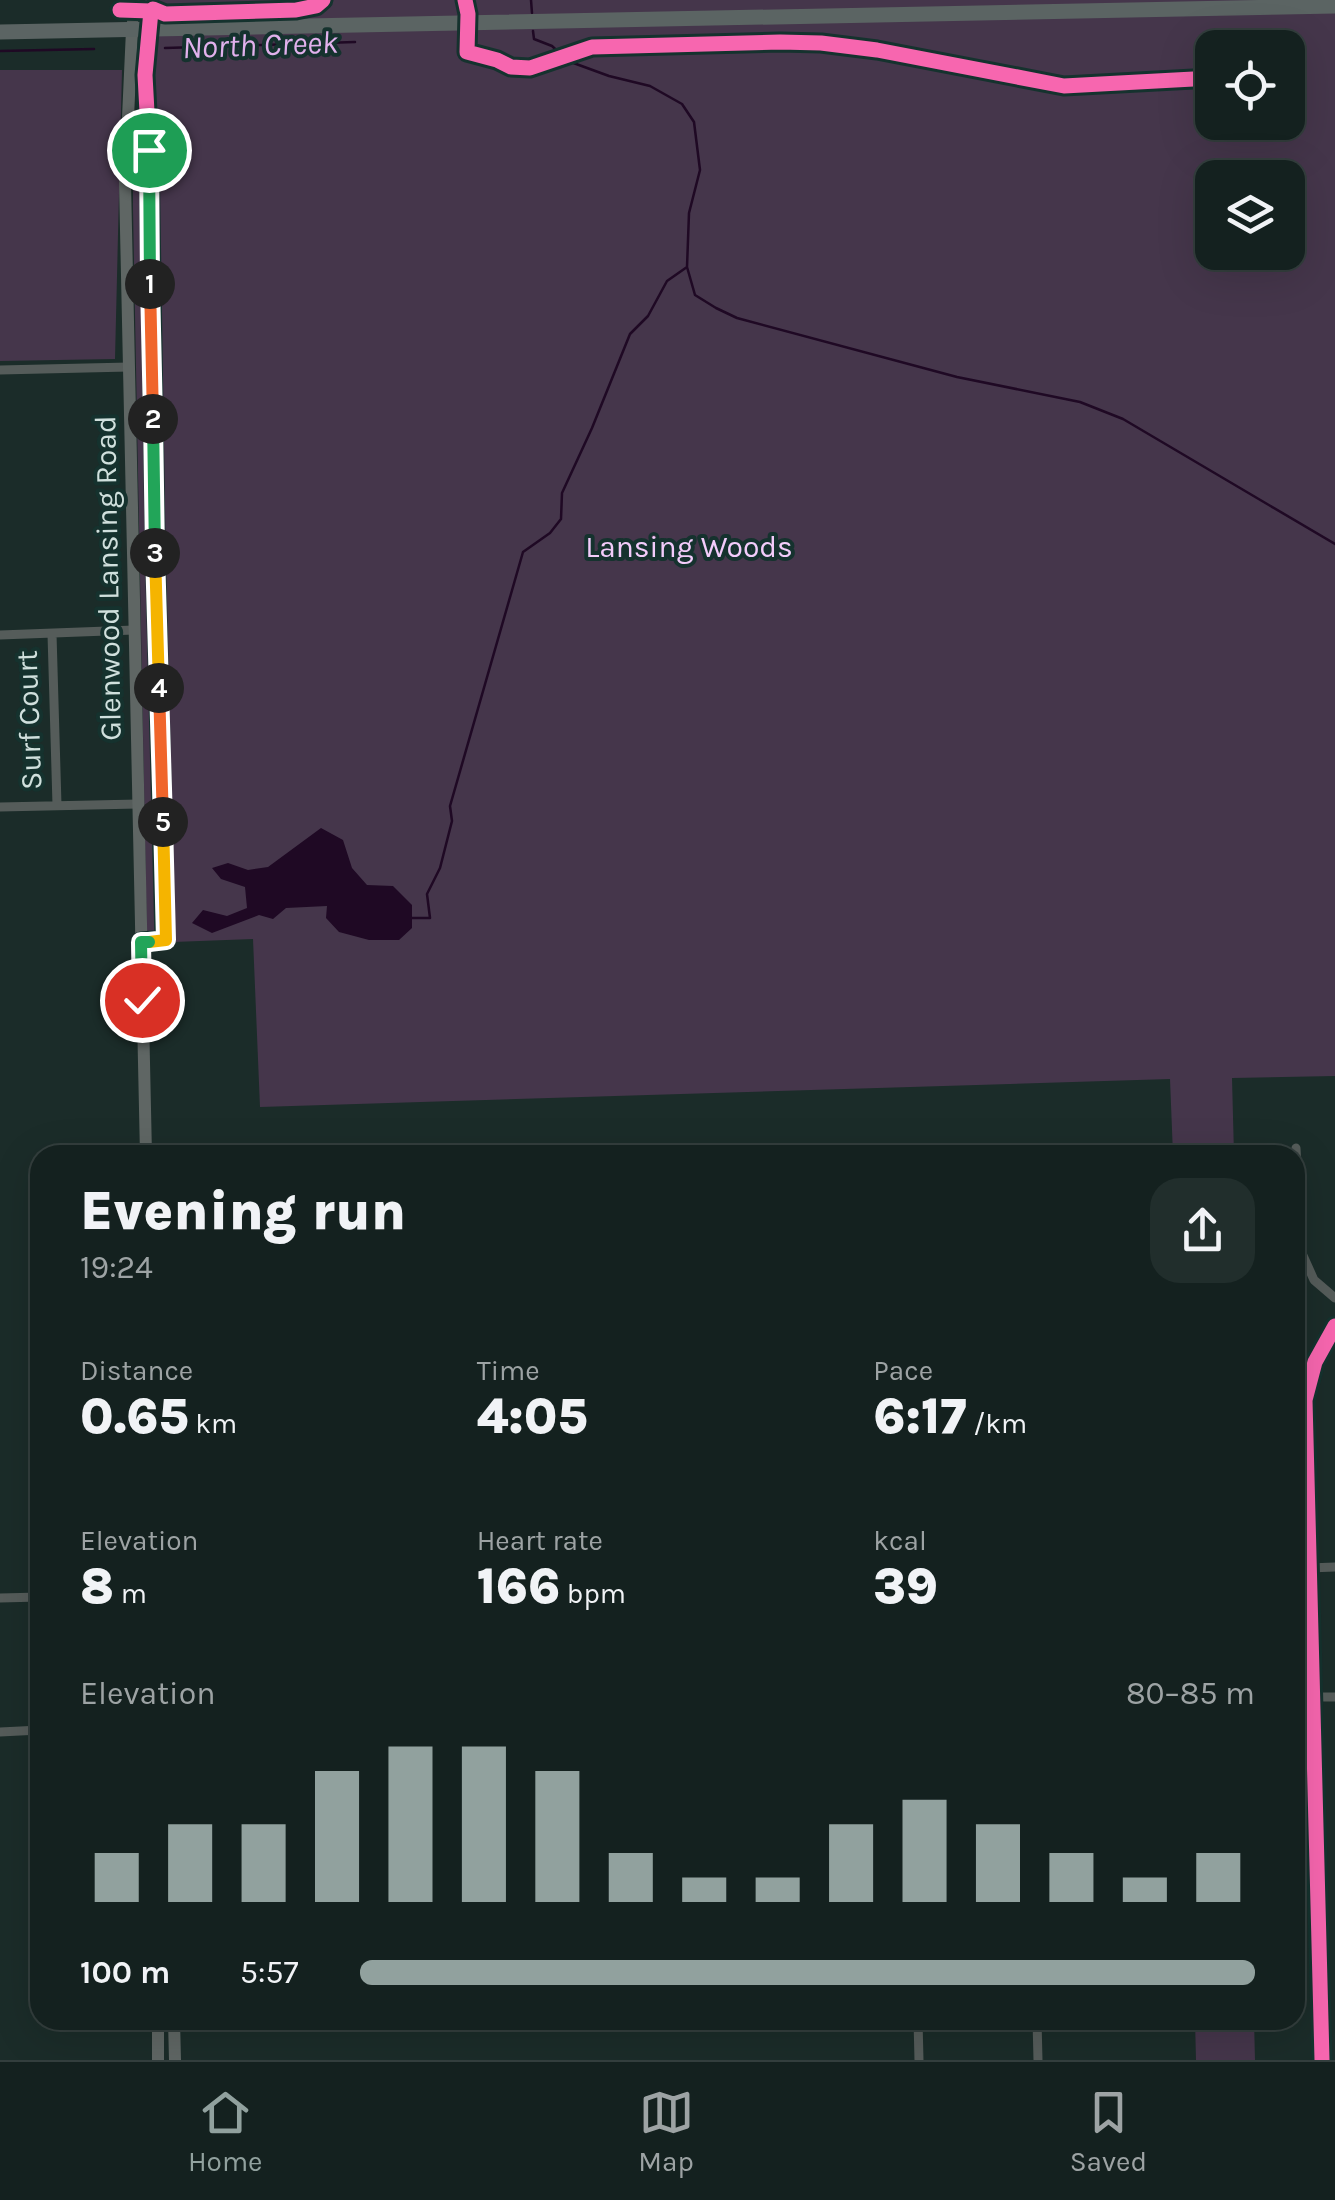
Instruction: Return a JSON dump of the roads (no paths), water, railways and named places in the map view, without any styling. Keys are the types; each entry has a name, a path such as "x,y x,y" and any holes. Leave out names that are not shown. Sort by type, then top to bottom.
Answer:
{"main road":[{"path":"0,32 1335,6"},
{"name":"Glenwood Lansing Road","path":"132,30 125,182 146,1145"},
{"path":"158,2030 158,2060"},
{"path":"174,2030 175,2060"}],"street":[{"name":"Glenwood Lansing Road","path":"132,30 134,0"},
{"path":"0,370 128,367"},
{"path":"0,636 134,630"},
{"name":"Surf Court","path":"52,634 57,804"},
{"path":"0,807 138,804"},
{"path":"1305,1262 1320,1286 1335,1298"},
{"path":"1305,1401 1316,1362 1335,1326"},
{"path":"1305,1511 1322,2060"},
{"path":"1309,1568 1335,1567"},
{"path":"0,1598 30,1597"},
{"path":"1312,1698 1335,1697"},
{"path":"0,1732 30,1730"},
{"path":"918,2030 919,2060"},
{"path":"1037,2030 1038,2060"}],"waterway":[{"name":"North Creek","path":"531,0 532,13"},
{"path":"533,31 534,39 552,46 568,61 650,86 682,104 694,122 700,170 689,213 687,267 695,295 737,318 957,377 1080,402 1123,419 1335,544"},
{"name":"North Creek","path":"165,48 355,42"},
{"name":"North Creek","path":"0,51 94,49"},
{"path":"412,918 430,918 427,894 440,868 452,821 450,806 523,552 550,533 561,519 562,493 630,334 648,316 667,281 687,267"}],"park label":[{"name":"Lansing Woods","path":"689,547"}]}
